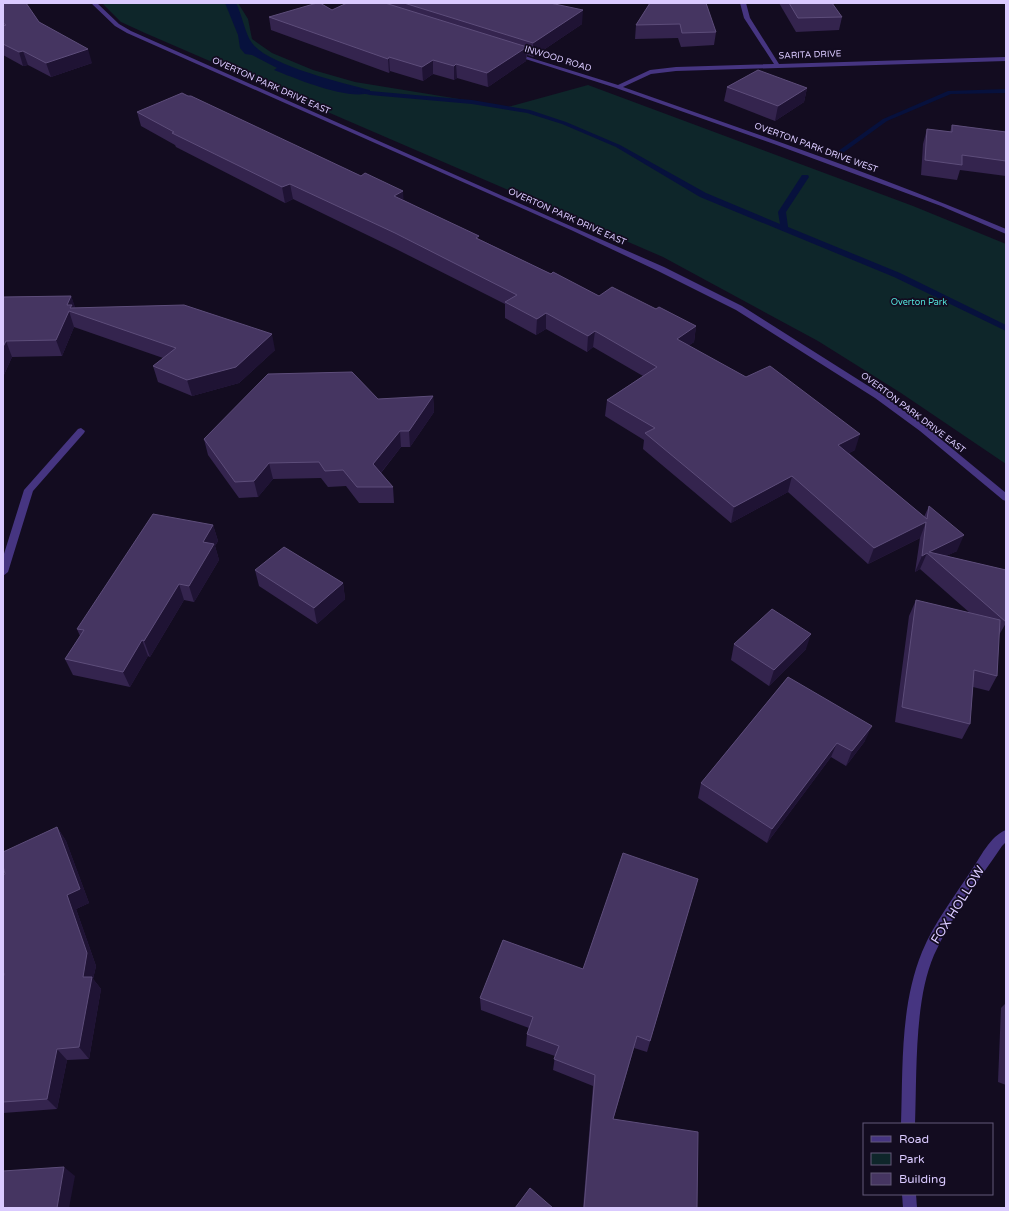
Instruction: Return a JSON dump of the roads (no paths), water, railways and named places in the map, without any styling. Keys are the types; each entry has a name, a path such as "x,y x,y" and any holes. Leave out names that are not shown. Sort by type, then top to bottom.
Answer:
{"street":[{"name":"OVERTON PARK DRIVE EAST","path":"94,3 118,25 129,32 573,229 661,269 739,308 878,396 923,429 1006,498"},
{"path":"743,3 747,18 777,65"},
{"name":"INWOOD ROAD","path":"506,52 618,86"},
{"name":"SARITA DRIVE","path":"618,86 639,76 662,70 777,65 1006,59"},
{"name":"OVERTON PARK DRIVE WEST","path":"618,86 911,192 1006,232"},
{"path":"3,572 29,490 81,431"},
{"name":"FOX HOLLOW","path":"908,1123 910,1042 916,995 928,954 951,911 998,842 1006,835"},
{"path":"909,1195 910,1208"}],"waterway":[{"path":"355,90 370,93 472,102 528,111 564,123 618,146 703,195 784,228"},
{"path":"838,154 885,120 950,92 1006,91"},
{"path":"784,228 782,212 805,177"},
{"path":"784,228 897,275 1006,328"}],"park label":[{"name":"Overton Park","path":"919,302"}]}
